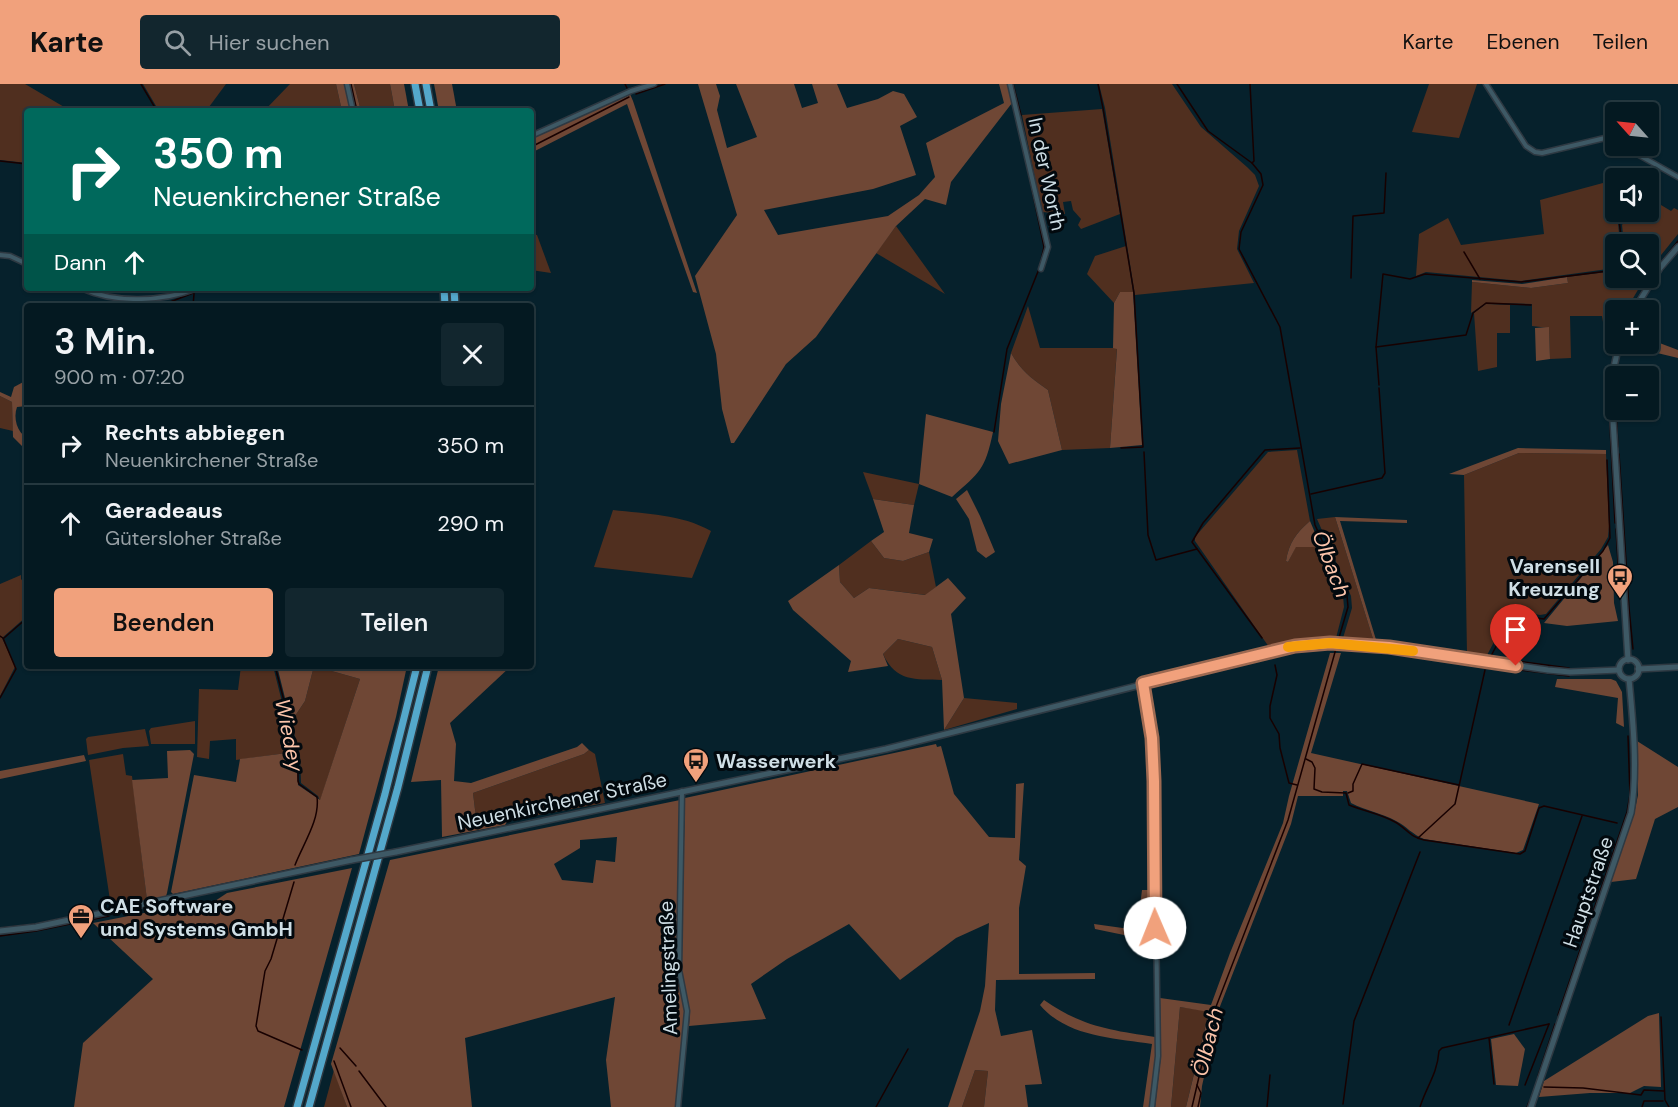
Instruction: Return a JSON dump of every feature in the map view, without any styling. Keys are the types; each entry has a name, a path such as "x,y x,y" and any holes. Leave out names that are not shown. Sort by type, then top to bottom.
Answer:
{"highway":[{"path":"415,84 419,108"},
{"path":"426,84 430,108"},
{"path":"297,1107 385,794 416,669"},
{"path":"309,1107 401,776 427,669"}],"main road":[{"path":"1640,300 1660,268 1678,247"},
{"path":"1616,354 1611,381 1628,660"},
{"name":"Neuenkirchener Straße","path":"0,931 36,927 886,749 1295,646 1345,643 1389,647 1548,670 1570,672 1619,670"},
{"path":"1628,660 1635,662 1638,669 1636,676 1629,679 1623,678 1619,670 1621,663 1628,660"},
{"path":"1638,669 1678,667"},
{"name":"Hauptstraße","path":"1531,1107 1631,813 1634,776 1629,679"}],"street":[{"path":"347,84 352,108"},
{"path":"628,84 631,91"},
{"path":"534,135 631,91 654,84"},
{"name":"In der Worth","path":"1010,84 1047,248 1041,269"},
{"path":"1486,84 1526,146 1535,152 1542,153 1605,138"},
{"path":"1641,156 1678,177"},
{"path":"0,255 10,256 24,263"},
{"path":"88,291 100,296 150,299 185,291"},
{"path":"1143,683 1152,738 1154,781 1158,1056 1152,1107"},
{"name":"Amelingstraße","path":"678,1107 687,1011 679,970 682,791"}],"shaded area":[{"path":"0,84 25,84 66,108 24,108 24,163 0,160"},
{"path":"143,84 226,84 208,108 157,108"},
{"path":"290,84 336,84 341,108 267,108"},
{"path":"336,84 354,84 360,108 341,108"},
{"path":"354,84 390,84 394,108 360,108"},
{"path":"390,84 404,84 408,108 394,108"},
{"path":"434,84 452,84 456,108 438,108"},
{"path":"698,84 716,84 720,96 717,110 727,148 757,137 736,84 794,84 802,108 818,103 812,84 837,84 847,108 878,99 893,91 904,94 917,117 900,126 916,175 873,189 764,210 778,235 888,216 919,195 935,177 926,143 1004,103 999,84 1008,84 1012,103 951,182 946,205 925,199 896,226 816,337 786,364 734,443 731,443 722,409 716,354 695,276 737,215"},
{"path":"1099,84 1172,84 1201,127 1255,175 1259,186 1239,231 1237,249 1254,283 1135,295 1105,108"},
{"path":"1429,84 1477,84 1459,138 1412,132"},
{"path":"630,94 697,293 693,292 627,104 534,151 534,138"},
{"path":"1102,109 1120,214 1081,229 1078,225 1081,219 1073,210 1071,201 1063,202 1065,214 1042,212 1022,115"},
{"path":"1605,182 1605,222 1618,222 1619,234 1605,234 1605,269 1521,281 1426,272 1416,276 1419,234 1448,218 1461,245 1544,234 1540,200"},
{"path":"1659,204 1671,211 1674,208 1678,210 1678,234 1659,258 1659,234 1623,234 1624,222 1659,222"},
{"path":"896,226 945,294 876,253"},
{"path":"534,234 537,235 551,273 534,270"},
{"path":"1126,246 1133,292 1120,292 1114,303 1087,274 1095,256"},
{"path":"1605,272 1605,288 1639,288 1632,300 1605,300 1605,322 1602,316 1570,316 1571,358 1550,359 1549,328 1532,326 1532,304 1486,303 1471,313 1472,282 1531,288 1568,283 1567,277"},
{"path":"1567,277 1568,283 1531,288 1472,282 1472,280 1522,284"},
{"path":"1120,292 1133,292 1142,445 1110,448 1117,349 1113,348 1114,303"},
{"path":"1486,304 1510,305 1510,333 1497,333 1497,367 1478,371 1474,313"},
{"path":"1028,306 1040,348 1117,348 1110,448 1062,450 1048,390 1027,374 1011,353"},
{"path":"1549,327 1550,359 1536,361 1535,328"},
{"path":"1659,343 1678,350 1678,358 1659,353"},
{"path":"1011,353 1027,374 1048,390 1062,450 1009,464 998,441 1001,404"},
{"path":"24,382 24,406 17,407 15,416 18,428 24,435 24,448 13,437 12,402 0,396 0,392 11,397 14,387"},
{"path":"0,396 12,402 13,431 0,428"},
{"path":"926,414 993,432 984,463 969,482 952,497 919,484"},
{"path":"1518,448 1606,450 1606,454 1519,453 1464,475 1449,474"},
{"path":"1297,450 1310,521 1294,539 1286,561 1288,562 1296,546 1321,547 1343,596 1344,607 1336,638 1310,638 1269,647 1195,541 1195,537 1268,452"},
{"path":"1519,453 1606,454 1608,537 1601,549 1546,614 1511,610 1486,657 1467,654 1464,475"},
{"path":"863,472 919,484 914,505 873,499"},
{"path":"967,490 995,552 986,558 977,551 969,519 956,499"},
{"path":"873,499 914,505 909,533 933,539 929,552 903,561 884,558 871,541 884,532"},
{"path":"613,510 676,518 711,531 692,578 594,567"},
{"path":"1335,517 1374,642 1343,638 1352,608 1351,596 1317,519"},
{"path":"1335,517 1407,520 1407,523 1340,521 1377,643 1374,642"},
{"path":"1310,521 1321,547 1296,547 1288,562 1286,561 1294,539"},
{"path":"871,541 884,558 903,561 929,552 936,587 926,595 869,588 854,598 840,582 839,565"},
{"path":"1608,545 1613,562 1614,603 1618,621 1567,626 1544,623"},
{"path":"839,565 840,582 854,598 869,588 925,595 948,578 966,598 951,614 964,698 944,730 942,680 932,647 898,639 883,654 888,666 848,672 851,661 793,610 788,601"},
{"path":"21,575 24,582 24,619 2,638 15,667 0,696 0,637 2,637 0,636 0,584"},
{"path":"898,639 932,647 942,680 915,679 894,670 883,654"},
{"path":"1330,653 1341,653 1311,753 1539,804 1523,850 1516,853 1424,839 1391,818 1351,803 1347,791 1343,791 1343,796 1298,796 1291,824 1219,1009 1202,1086 1200,1107 1186,1107 1209,1012 1180,1007 1171,1107 1155,1107 1161,1056 1160,998 1211,1005 1283,823"},
{"path":"241,669 274,669 283,706 278,715 287,753 236,760 236,739 210,741 209,759 197,757 199,689 238,690"},
{"path":"278,669 313,669 305,701 291,722"},
{"path":"313,669 325,669 360,679 320,801 318,796 301,783 300,755 291,722 305,701"},
{"path":"325,669 406,669 396,717 359,854 173,894 171,892 194,775 236,782 240,759 287,753 278,715 283,706 296,755 298,785 320,800 360,679"},
{"path":"438,669 508,669 450,723 456,744 454,781 471,783 577,747 582,743 589,750 584,754 473,793 477,826 507,822 505,825 442,837 441,780 411,782"},
{"path":"1557,679 1611,679 1616,681 1622,692 1624,727 1616,723 1618,698 1555,687"},
{"path":"964,698 1017,703 1017,709 944,730"},
{"path":"195,721 195,744 151,744 149,731 151,728"},
{"path":"145,729 149,746 123,748 88,755 86,739 88,737"},
{"path":"1637,741 1678,767 1678,807 1655,819 1636,879 1611,882 1634,814 1638,795"},
{"path":"936,744 937,747 941,746 954,794 989,837 1015,838 1016,784 1024,783 1019,860 1026,866 1019,908 1019,974 1095,973 1095,979 996,980 995,1010 1001,1036 1032,1030 1042,1084 1025,1085 1028,1107 984,1107 988,1071 975,1070 962,1107 948,1107 980,1011 985,986 989,923 956,938 900,980 849,924 787,959 751,984 766,1019 689,1026 690,1011 681,970 685,798"},
{"path":"190,750 194,754 167,893 166,896 147,900 132,780 168,778 167,751"},
{"path":"589,750 595,754 605,803 477,826 473,793 584,754"},
{"path":"123,754 126,775 132,776 147,900 111,907 89,760"},
{"path":"84,755 86,761 0,779 0,771"},
{"path":"680,800 677,971 685,1012 676,1107 611,1107 606,1060 615,997 465,1038 472,1107 347,1107 331,1064 390,860","holes":["617,837 615,862 596,860 593,883 562,880 554,864 580,848 580,840"]},
{"path":"352,868 284,1107 74,1107 83,1043 153,979 93,923 159,910 174,909 175,912 179,911 179,908 215,901 227,893"},
{"path":"1142,890 1151,890 1153,941 1095,929 1094,924 1137,930"},
{"path":"1044,1000 1084,1022 1155,1037 1156,1056 1150,1107 1143,1107 1152,1044 1077,1030 1051,1016 1040,1005"},
{"path":"1180,1007 1209,1011 1186,1107 1171,1107"},
{"path":"1659,1013 1661,1087 1644,1086 1630,1093 1539,1097 1544,1081 1648,1016"},
{"path":"1514,1034 1525,1049 1518,1086 1496,1085 1491,1039"},
{"path":"334,1070 347,1107 324,1107"},
{"path":"975,1070 988,1071 984,1107 962,1107"}],"waterway":[{"name":"Wiedey","path":"141,84 155,108"},
{"path":"351,84 356,108"},
{"path":"625,84 627,88"},
{"path":"636,94 665,84"},
{"path":"1013,84 1021,115"},
{"path":"1098,84 1134,293 1143,447 1121,448"},
{"name":"Ölbach","path":"1177,84 1208,131 1252,163 1261,174 1263,185 1241,232 1239,249 1280,327 1315,525 1347,596 1348,607 1338,641"},
{"path":"1250,84 1254,161 1252,163"},
{"path":"534,145 629,97"},
{"path":"0,161 24,164"},
{"path":"994,432 1007,349 1039,269 1044,247 1026,161"},
{"path":"1351,278 1353,216 1384,213 1386,173"},
{"path":"1619,222 1621,234"},
{"path":"1636,300 1658,266 1678,241"},
{"path":"1464,252 1480,279"},
{"path":"1379,385 1376,347 1383,274 1410,279 1425,274 1521,282 1605,271"},
{"path":"173,293 179,291"},
{"name":"Wiedey","path":"160,302 170,302 198,291"},
{"name":"Wiedey","path":"193,303 194,294"},
{"path":"1376,347 1466,335 1473,313 1486,303 1531,305"},
{"path":"1617,366 1618,361"},
{"path":"1311,494 1382,478 1385,473 1379,388"},
{"path":"1610,420 1615,523"},
{"path":"1617,420 1618,447"},
{"path":"1262,638 1192,542 1203,523 1265,450 1300,448"},
{"path":"1144,452 1148,535 1156,560 1197,549"},
{"path":"1619,454 1633,649"},
{"path":"1491,656 1511,618 1515,615 1544,619 1603,551 1610,538 1607,460"},
{"path":"1616,529 1620,596"},
{"path":"4,638 24,621"},
{"path":"0,636 3,638 16,669 0,698"},
{"name":"Ölbach","path":"1192,1107 1214,1012 1288,820 1337,645"},
{"path":"1494,658 1569,668"},
{"path":"1275,665 1277,675 1270,706 1270,718 1279,734 1280,748 1289,783 1297,785"},
{"path":"1488,666 1569,676"},
{"name":"Wiedey","path":"276,669 298,755 298,781 317,797 316,814 295,865"},
{"path":"1418,838 1455,804 1485,670"},
{"path":"1143,699 1152,780 1152,889"},
{"path":"1558,1015 1627,812 1630,795 1628,736"},
{"path":"1306,759 1312,762 1315,768 1314,789 1322,792 1346,793 1349,805 1390,819 1424,840 1520,854 1525,851 1539,808 1544,806 1617,823"},
{"path":"1348,793 1353,791 1353,784 1362,764 1459,785"},
{"path":"1509,1025 1582,816"},
{"path":"1343,1104 1354,1021 1420,852"},
{"name":"Wiedey","path":"294,882 271,959 265,971 256,1026 258,1031 302,1050"},
{"path":"0,928 36,924 97,911"},
{"path":"0,936 109,916"},
{"path":"1661,1017 1665,1100 1669,1107"},
{"path":"1525,1085 1549,1024"},
{"path":"1420,1107 1442,1048 1549,1024"},
{"path":"1538,1076 1555,1024"},
{"path":"1489,1038 1494,1084"},
{"path":"340,1048 356,1066"},
{"path":"876,1107 908,1049"},
{"name":"Wiedey","path":"334,1061 351,1107"},
{"path":"359,1071 386,1107"},
{"path":"1267,1107 1270,1075"},
{"path":"1197,1085 1201,1093 1198,1107"},
{"path":"1544,1087 1583,1088 1641,1095 1644,1090 1664,1091"},
{"path":"1642,1107 1644,1101 1663,1101"},
{"path":"1527,1107 1529,1102"}],"slow traffic":[{"path":"1288,647 1345,643 1413,651"}],"place":[{"name":"Varensell Kreuzung","path":"1620,600"},
{"name":"Wasserwerk","path":"696,784"},
{"name":"CAE Software und Systems GmbH","path":"81,940"}],"route":[{"path":"1155,928 1152,738 1143,683 1295,646 1330,643 1389,647 1516,666"}]}
